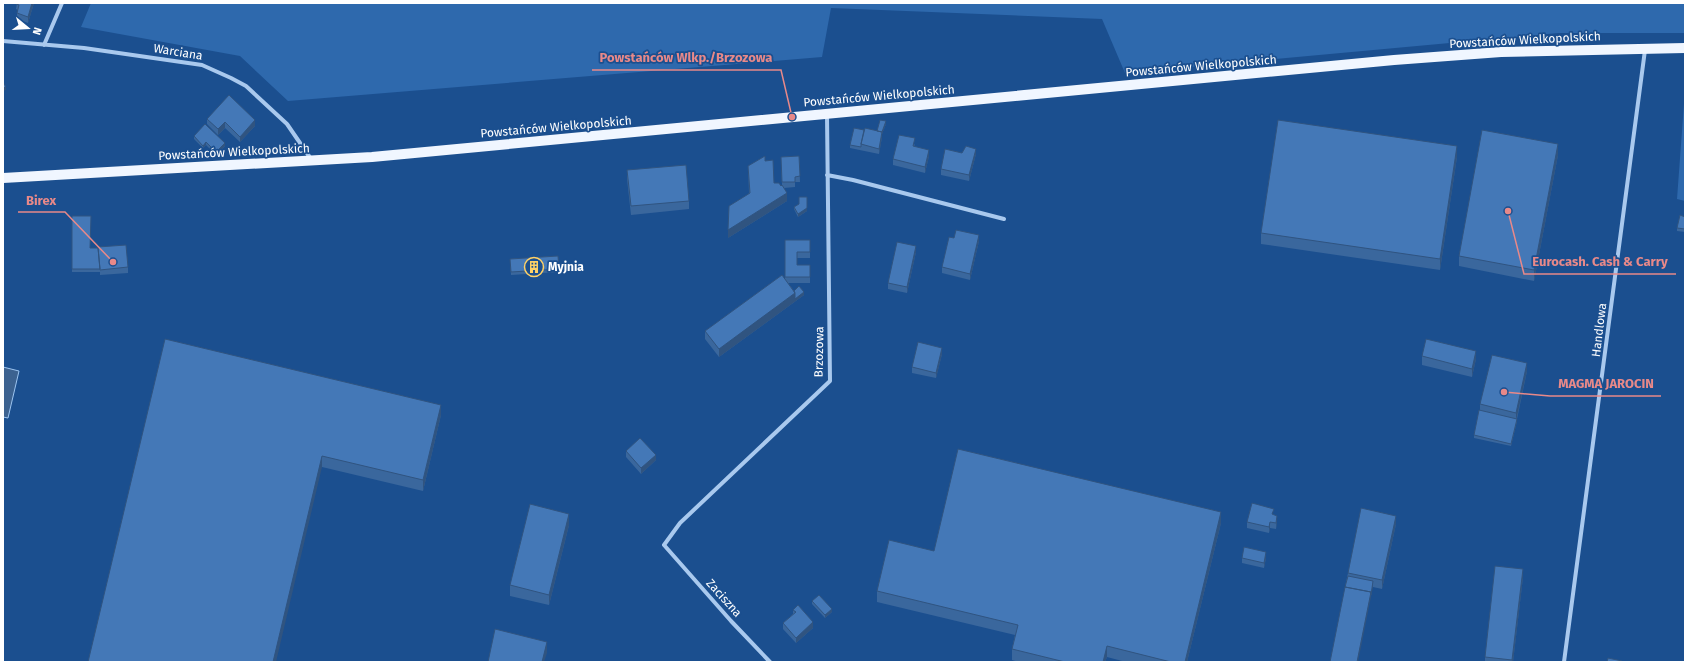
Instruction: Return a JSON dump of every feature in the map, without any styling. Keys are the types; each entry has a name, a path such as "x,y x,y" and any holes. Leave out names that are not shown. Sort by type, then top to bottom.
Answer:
{"main road":[{"name":"Powstańców Wielkopolskich","path":"3,178 372,157 1394,60 1501,52 1685,48"}],"street":[{"path":"44,45 62,3"},
{"name":"Warciana","path":"3,41 84,48 202,65 224,74 246,86 287,124 313,161"},
{"name":"Handlowa","path":"1564,662 1645,48"},
{"name":"Brzozowa","path":"664,545 680,522 830,381 827,114"},
{"path":"827,175 853,180 1004,219"},
{"name":"Zaciszna","path":"664,545 731,621 770,662"}],"shaded area":[{"path":"91,3 1685,3 1685,33 1558,33 1125,73 1102,19 831,8 822,57 288,101 240,56 81,27"},
{"path":"1685,90 1685,201 1677,199"},
{"path":"3,367 19,371 8,418 3,417"}],"building":[{"path":"32,3 28,17 17,13 19,5 16,4"},
{"path":"229,95 255,120 240,137 225,122 218,129 207,119"},
{"path":"880,120 886,121 882,132 877,131"},
{"path":"1278,120 1457,146 1440,259 1261,233"},
{"path":"205,124 225,143 216,152 206,142 203,146 194,136"},
{"path":"854,128 864,130 861,147 850,145"},
{"path":"865,128 882,132 879,149 861,144"},
{"path":"1482,130 1558,144 1534,270 1459,256"},
{"path":"899,135 915,138 913,146 929,150 925,167 893,159"},
{"path":"966,146 976,149 969,175 941,169 945,149 962,153"},
{"path":"765,156 765,161 773,160 774,183 779,183 781,186 782,185 787,193 728,230 729,206 750,193 748,166"},
{"path":"799,156 800,176 795,177 795,182 782,182 781,157"},
{"path":"686,165 689,201 631,206 627,170"},
{"path":"799,197 807,197 807,208 798,214 794,207 799,204"},
{"path":"1680,215 1685,217 1685,229 1677,228"},
{"path":"72,216 91,216 90,248 98,248 100,269 72,269"},
{"path":"956,230 979,235 970,274 942,267 949,237 954,238"},
{"path":"785,240 810,240 810,252 797,252 797,265 810,265 810,277 785,277"},
{"path":"897,242 916,246 907,287 888,283"},
{"path":"126,245 128,267 100,270 98,247"},
{"name":"Myjnia","path":"558,256 559,269 511,272 510,259"},
{"path":"782,275 795,293 719,349 705,331"},
{"path":"799,286 804,292 795,299 794,291"},
{"path":"165,339 441,405 423,480 322,456 273,662 88,662"},
{"path":"1426,339 1476,351 1472,369 1422,356"},
{"path":"918,342 942,348 936,373 912,367"},
{"path":"1492,355 1527,363 1516,413 1480,404"},
{"path":"1479,410 1517,419 1511,444 1474,435"},
{"path":"640,438 656,455 641,468 626,451"},
{"path":"958,449 1221,512 1185,662 1171,662 1107,646 1103,662 1065,662 1012,649 1018,625 877,591 889,540 934,551"},
{"path":"1252,503 1274,509 1272,514 1277,516 1276,523 1270,522 1269,527 1247,522"},
{"path":"530,504 569,514 549,595 510,585"},
{"path":"1361,508 1396,516 1382,580 1348,573"},
{"path":"1244,547 1266,552 1264,563 1242,558"},
{"path":"1495,566 1523,569 1512,660 1485,657"},
{"path":"1348,576 1373,581 1371,595 1371,592 1345,587"},
{"path":"1345,587 1371,592 1357,662 1330,662"},
{"path":"819,595 832,609 825,615 812,601"},
{"path":"798,605 813,622 796,638 783,623 796,612 793,610"},
{"path":"495,629 547,642 542,662 488,662"},
{"path":"1608,658 1622,661 1622,662 1607,662"}],"place":[{"name":"Powstańców Wlkp./Brzozowa","path":"792,117"},
{"name":"Eurocash. Cash & Carry","path":"1508,211"},
{"name":"Birex","path":"113,262"},
{"name":"Myjnia","path":"534,267"},
{"name":"MAGMA JAROCIN","path":"1504,392"}]}
